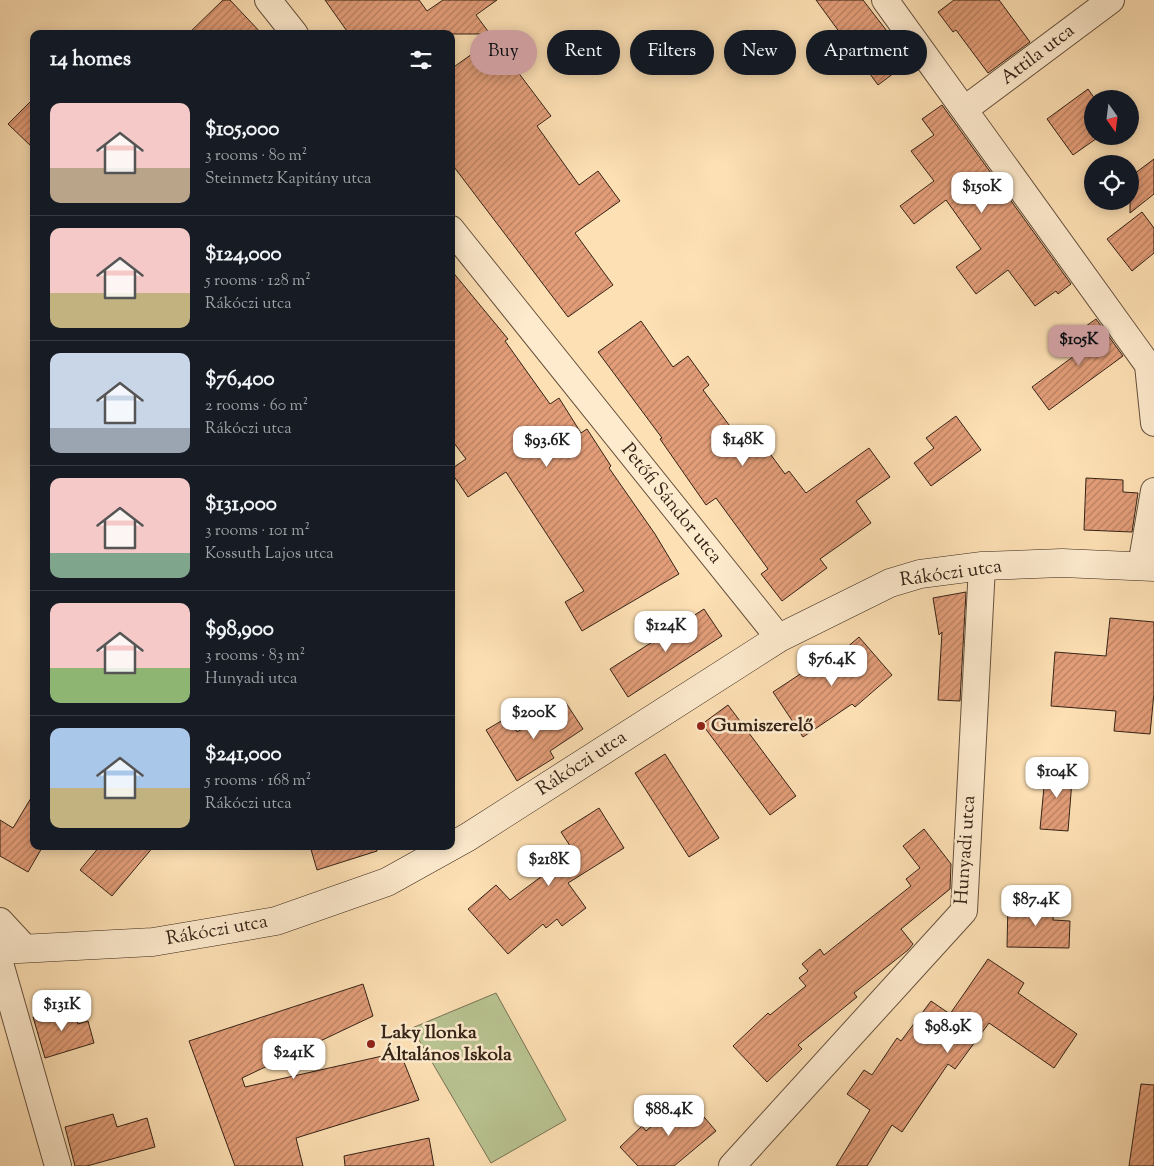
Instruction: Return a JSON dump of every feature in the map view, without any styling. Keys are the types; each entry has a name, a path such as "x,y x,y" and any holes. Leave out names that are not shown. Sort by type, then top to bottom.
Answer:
{"main road":[{"name":"Rákóczi utca","path":"455,844 779,638 890,583 920,574 982,566 1062,563 1148,566"},
{"name":"Rákóczi utca","path":"13,950 153,942 276,921 387,882 445,850"}],"street":[{"path":"268,0 292,30"},
{"path":"885,0 1148,365 1154,423"},
{"name":"Attila utca","path":"965,109 1111,0"},
{"name":"Petőfi Sándor utca","path":"455,234 779,638"},
{"path":"1148,566 1154,491"},
{"name":"Hunyadi utca","path":"732,1166 964,911 982,566"},
{"path":"0,921 13,950"},
{"path":"0,963 58,1166"}],"green space":[{"path":"496,993 566,1120 491,1163 412,1028"}],"building":[{"path":"223,0 230,0 258,30 192,30"},
{"path":"325,0 419,0 427,11 443,0 497,0 476,15 487,30 470,30 470,34 455,34 455,30 346,30"},
{"path":"816,0 863,0 886,30 838,30"},
{"path":"954,0 999,0 1030,42 988,73 956,30 953,32 938,12"},
{"path":"470,55 470,75 520,75 551,116 537,126 579,185 598,171 620,201 575,233 613,285 568,317 455,168 455,66"},
{"path":"871,75 891,75 878,85"},
{"path":"1084,92 1084,145 1087,145 1073,155 1047,119"},
{"path":"30,102 30,145 8,124"},
{"path":"942,105 1071,284 1058,294 1056,291 1035,306 1008,270 976,294 956,267 981,249 946,200 914,224 900,206 934,181 911,151 934,135 922,119"},
{"path":"1154,159 1154,194 1139,206 1139,170"},
{"path":"1142,212 1154,228 1154,253 1132,271 1107,239"},
{"path":"455,275 508,339 505,341 550,404 559,398 581,433 587,429 611,466 609,468 655,534 679,574 582,631 565,602 584,591 506,472 468,497 455,478 455,466 466,459 455,444"},
{"path":"1096,319 1123,356 1049,410 1032,387 1089,345 1079,331"},
{"path":"641,321 673,367 688,356 709,385 703,390 738,437 751,428 785,474 789,471 806,493 869,448 890,477 856,501 871,523 820,559 827,568 782,601 761,574 768,569 716,498 706,505 660,439 662,438 598,352"},
{"path":"956,416 981,450 931,486 914,463 934,448 926,438"},
{"path":"1086,478 1123,480 1123,492 1138,493 1132,532 1084,530"},
{"path":"966,592 960,701 938,700 942,632 939,635 933,598"},
{"path":"704,609 722,636 628,697 610,669"},
{"path":"1110,618 1154,622 1154,693 1150,734 1114,731 1116,711 1051,706 1055,652 1106,656"},
{"path":"859,637 892,675 855,707 852,704 803,737 773,692 811,667 816,674"},
{"path":"566,703 583,729 550,751 554,758 517,781 486,730 508,717 517,732"},
{"path":"728,705 796,796 770,815 702,724"},
{"path":"665,754 719,838 689,857 635,773"},
{"path":"1046,766 1073,768 1068,831 1040,829"},
{"path":"30,800 30,850 41,850 28,872 0,856 0,820 13,828"},
{"path":"599,808 624,848 568,883 586,908 562,926 557,919 546,928 543,924 508,954 468,909 496,885 510,900 574,852 561,832"},
{"path":"924,829 951,864 950,889 901,929 913,944 908,950 854,993 857,997 798,1045 802,1049 767,1082 733,1046 768,1013 770,1015 806,986 799,978 808,971 802,964 820,949 824,955 911,886 906,879 920,868 903,846"},
{"path":"97,850 151,850 112,896 80,870"},
{"path":"311,850 377,850 377,851 317,870"},
{"path":"1008,902 1054,903 1053,920 1070,921 1069,948 1007,947"},
{"path":"988,959 1024,983 1018,993 1077,1034 1054,1068 989,1023 955,1069 948,1064 902,1132 892,1125 867,1166 836,1166 870,1110 847,1094 864,1070 872,1075 897,1038 901,1041 931,1001 950,1014"},
{"path":"363,984 373,1016 242,1078 245,1087 400,1052 419,1100 296,1138 303,1166 235,1166 189,1041"},
{"path":"73,1005 78,1024 88,1021 94,1043 45,1058 33,1017"},
{"path":"1141,1084 1154,1085 1154,1166 1129,1166"},
{"path":"687,1097 716,1131 674,1166 638,1166 620,1147 642,1126 646,1131"},
{"path":"113,1114 117,1127 147,1118 155,1147 87,1166 75,1166 65,1127"},
{"path":"429,1138 434,1166 345,1166 344,1156"}],"place":[{"name":"Gumiszerelő","path":"701,726"},
{"name":"Laky Ilonka Általános Iskola","path":"371,1044"}]}
